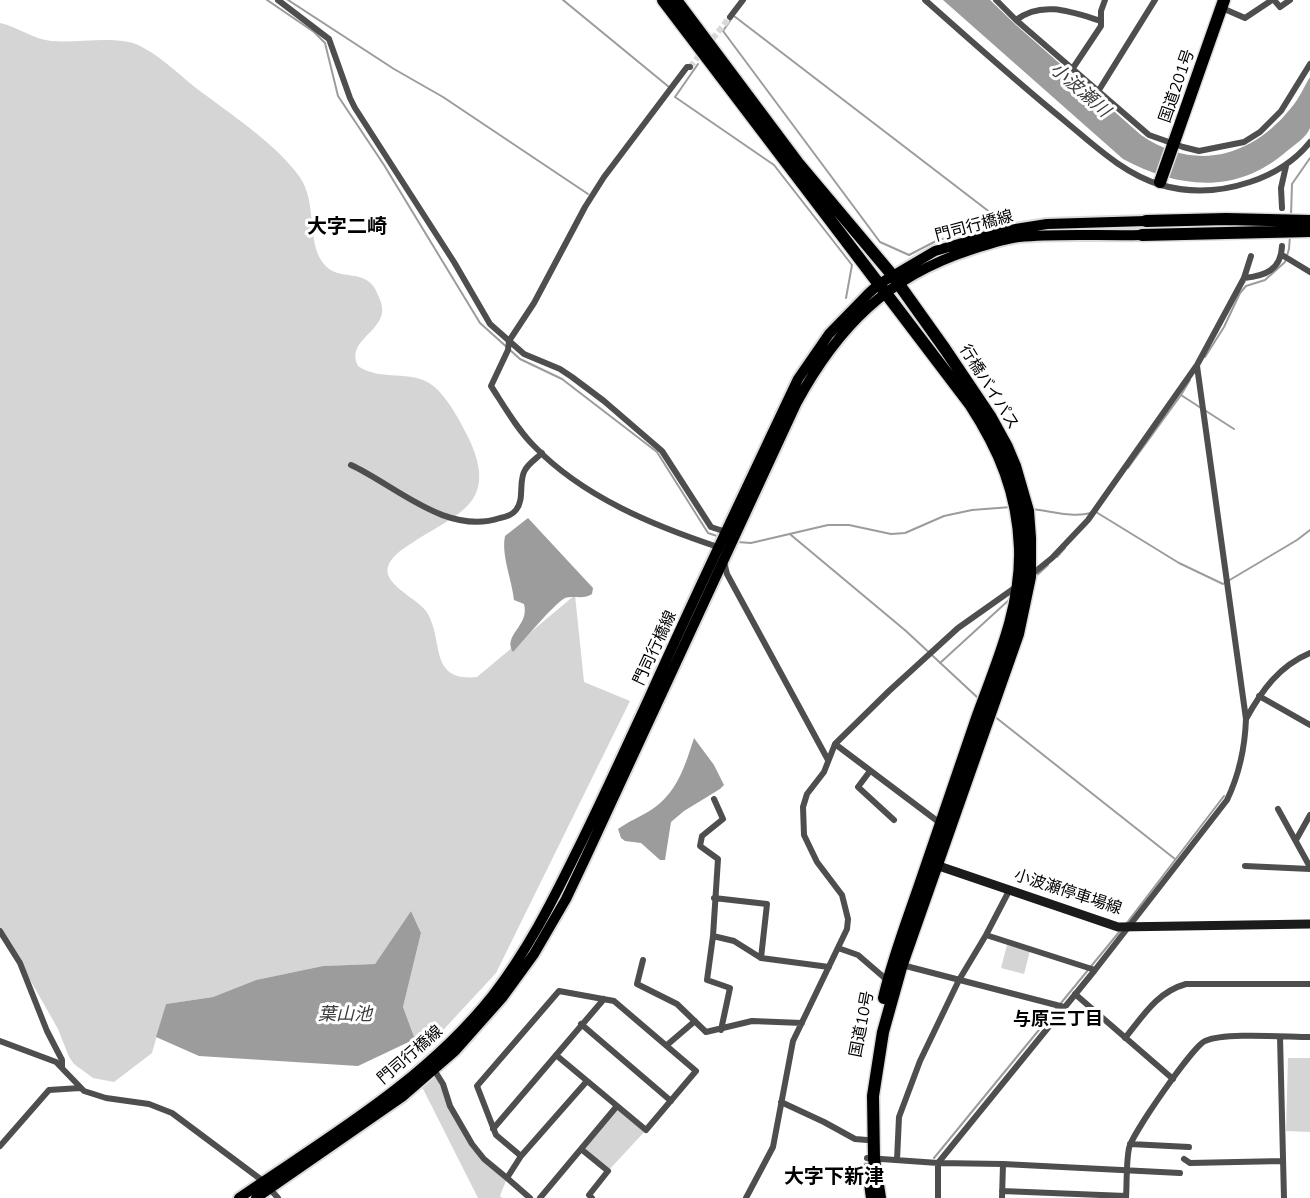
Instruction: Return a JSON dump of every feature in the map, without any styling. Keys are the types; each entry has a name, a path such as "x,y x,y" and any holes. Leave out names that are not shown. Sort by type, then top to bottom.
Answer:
{"highway":[{"name":"行橋バイパス","path":"663,0 970,404 987,430 1007,472 1018,526 1019,585 1009,630 940,823 932,864"},
{"name":"行橋バイパス","path":"676,0 798,163 895,280 990,416 1015,466 1028,511 1030,577 1018,634 932,864"},
{"name":"国道201号","path":"1160,182 1222,4"},
{"path":"1146,221 1226,219 1310,221"},
{"path":"1142,235 1310,231"},
{"name":"国道10号","path":"880,1198 867,1140 866,1119 873,1046 898,963 932,864"},
{"name":"国道10号","path":"872,1198 873,1096 891,986"}],"main road":[{"name":"門司行橋線","path":"239,1198 267,1185 402,1097 492,996 524,952 596,812 723,548 797,402 813,374 882,288 935,251 1003,231 1047,224 1146,221"},
{"name":"門司行橋線","path":"895,280 952,256 1016,238 1046,235 1142,235"},
{"name":"門司行橋線","path":"431,1066 455,1051 502,998 534,954 566,898 723,561 723,548"},
{"name":"小波瀬停車場線","path":"932,864 1107,924 1129,927 1310,924"},
{"name":"門司行橋線","path":"256,1198 267,1185"}],"street":[{"path":"278,0 329,39 355,108 454,262 490,324 524,354 560,369 572,377 650,439 662,451 711,527 731,533"},
{"path":"730,17 743,0"},
{"path":"925,0 1019,84 1103,152 1140,176 1160,184 1192,191 1233,188 1257,180 1286,166 1310,142"},
{"path":"996,0 1149,135 1174,145 1199,151 1244,142 1260,132 1281,111 1310,64"},
{"path":"1073,68 1101,26 1101,11 1105,0"},
{"path":"1099,90 1155,0"},
{"path":"1222,4 1245,18 1273,0 1280,7 1290,0"},
{"path":"1016,20 1024,13 1054,3 1101,21"},
{"path":"690,67 604,177 585,207 534,303 508,341 508,350 491,386 532,445 563,472 609,501 686,537 723,548"},
{"path":"1282,208 1281,189 1286,166"},
{"path":"1244,278 1262,276 1271,270 1282,255 1282,246"},
{"path":"1282,255 1310,272"},
{"path":"746,1198 773,1147 793,1041 847,929 848,919 842,895 817,861 804,835 803,807 807,794 824,772 835,744 941,642 970,618 1030,577 1052,558 1088,520 1197,365 1244,278 1251,256"},
{"path":"938,1198 938,1163 1129,927 1227,800 1234,785 1246,719 1197,365"},
{"path":"351,465 370,474 420,506 464,520 490,522 509,515 517,509 526,469 542,453"},
{"path":"723,561 727,574 828,760"},
{"path":"1246,719 1259,696 1282,669 1294,660 1310,653"},
{"path":"1259,696 1310,725"},
{"path":"835,744 940,823"},
{"path":"870,771 858,787 894,820"},
{"path":"714,799 723,819 702,836 700,843 701,849 718,859 713,936 707,980 730,988 721,1030"},
{"path":"1245,866 1310,868 1278,809"},
{"path":"1296,840 1310,815"},
{"path":"897,1160 899,1117 920,1061 959,980 1010,889"},
{"path":"714,898 767,904 761,958"},
{"path":"0,931 20,963 47,1031 62,1060 62,1067"},
{"path":"986,935 1095,970"},
{"path":"713,936 734,941 761,958 829,967"},
{"path":"838,948 858,955 891,986"},
{"path":"643,960 637,984 677,1004 706,1032 752,1021 802,1023"},
{"path":"898,963 1064,1007"},
{"path":"1125,1038 1158,998 1173,988 1186,984 1310,984"},
{"path":"521,1156 496,1135 477,1086 559,991 614,1001 696,1071 646,1130 556,1055"},
{"path":"1075,994 1173,1079"},
{"path":"494,1129 604,999"},
{"path":"666,1045 695,1021"},
{"path":"582,1024 671,1101"},
{"path":"1003,1164 1002,1195 1126,1197 1130,1144 1140,1126 1193,1051 1204,1041 1220,1037 1310,1037"},
{"path":"1280,1037 1284,1198"},
{"path":"0,1041 50,1059 62,1067 80,1088"},
{"path":"431,1066 443,1084 450,1107 472,1144 484,1159 530,1198"},
{"path":"507,1178 521,1156 587,1081"},
{"path":"0,1146 49,1089 80,1088 106,1098 161,1107 172,1113 267,1185 278,1198"},
{"path":"781,1102 855,1139 867,1140"},
{"path":"540,1198 617,1106"},
{"path":"1130,1144 1189,1147"},
{"path":"581,1149 608,1171 589,1195 592,1198"},
{"path":"871,1159 1180,1173"},
{"path":"1184,1159 1190,1163 1283,1161"}],"shaded area":[{"path":"0,23 51,41 110,40 129,42 146,49 251,129 289,164 305,186 315,243 323,263 337,273 367,280 380,300 381,317 356,352 358,366 376,373 424,380 432,385 449,403 470,441 477,462 479,479 476,493 469,504 458,514 399,552 389,564 387,571 394,584 426,611 432,622 444,666 451,673 461,677 477,677 575,595 584,682 630,701 496,973 421,1054 403,1007 421,933 411,911 375,964 323,966 256,980 213,997 166,1004 152,1053 114,1082 93,1078 74,1064 58,1029 0,927"},
{"path":"1007,945 1030,951 1024,974 1001,968"},
{"path":"1288,1058 1310,1058 1310,1132 1286,1131"},
{"path":"434,1070 450,1107 472,1144 507,1178 500,1196 502,1198 478,1198 419,1081"},
{"path":"617,1106 646,1130 608,1171 581,1149"}],"water":[{"name":"小波瀬川","path":"943,0 990,0 1141,135 1161,147 1201,156 1221,154 1240,148 1258,139 1275,125 1294,104 1310,77 1310,128 1303,138 1287,151 1268,165 1248,175 1228,181 1207,183 1165,177 1123,159"},
{"path":"528,518 593,588 589,596 568,597 560,602 513,652 511,640 525,612 524,604 514,600 504,543 505,536"},
{"path":"694,738 714,765 724,785 671,822 665,860 660,860 641,843 625,841 621,838 618,829 651,810 667,796 679,778"},
{"name":"葉山池","path":"411,911 421,933 403,1007 415,1039 358,1066 199,1056 156,1037 166,1004 213,997 256,980 323,966 375,964"}],"waterway":[{"path":"267,0 314,32 325,43 338,96 384,165 480,323 520,359 562,379 657,452 708,533 720,537"},
{"path":"288,0 394,69 443,97 588,194"},
{"path":"563,0 669,87"},
{"path":"734,16 1004,223"},
{"path":"732,18 723,31 880,242 909,255 938,240 1013,221"},
{"path":"698,64 675,97 774,165 852,265 846,298"},
{"path":"1291,215 1292,184 1310,158"},
{"path":"1205,357 1224,327 1240,293 1246,286 1265,280 1285,262 1290,236"},
{"path":"1181,395 1190,380"},
{"path":"1128,468 1181,395 1201,408"},
{"path":"1206,411 1234,429"},
{"path":"737,542 751,543 828,525 849,525 891,534 905,533 944,516 972,510 1011,507"},
{"path":"1032,509 1069,514 1091,513"},
{"path":"1096,512 1179,563 1223,584 1310,530"},
{"path":"791,535 906,631 978,698"},
{"path":"1057,557 1065,548"},
{"path":"1035,577 1048,565"},
{"path":"940,663 1010,599"},
{"path":"994,716 1175,859"},
{"path":"1126,924 1224,796"},
{"path":"934,1158 1120,931"}],"tunnel":[{"path":"690,67 730,17"}],"district":[{"name":"大字二崎","path":"347,227"},
{"name":"与原三丁目","path":"1058,1020"},
{"name":"大字下新津","path":"834,1177"}]}
